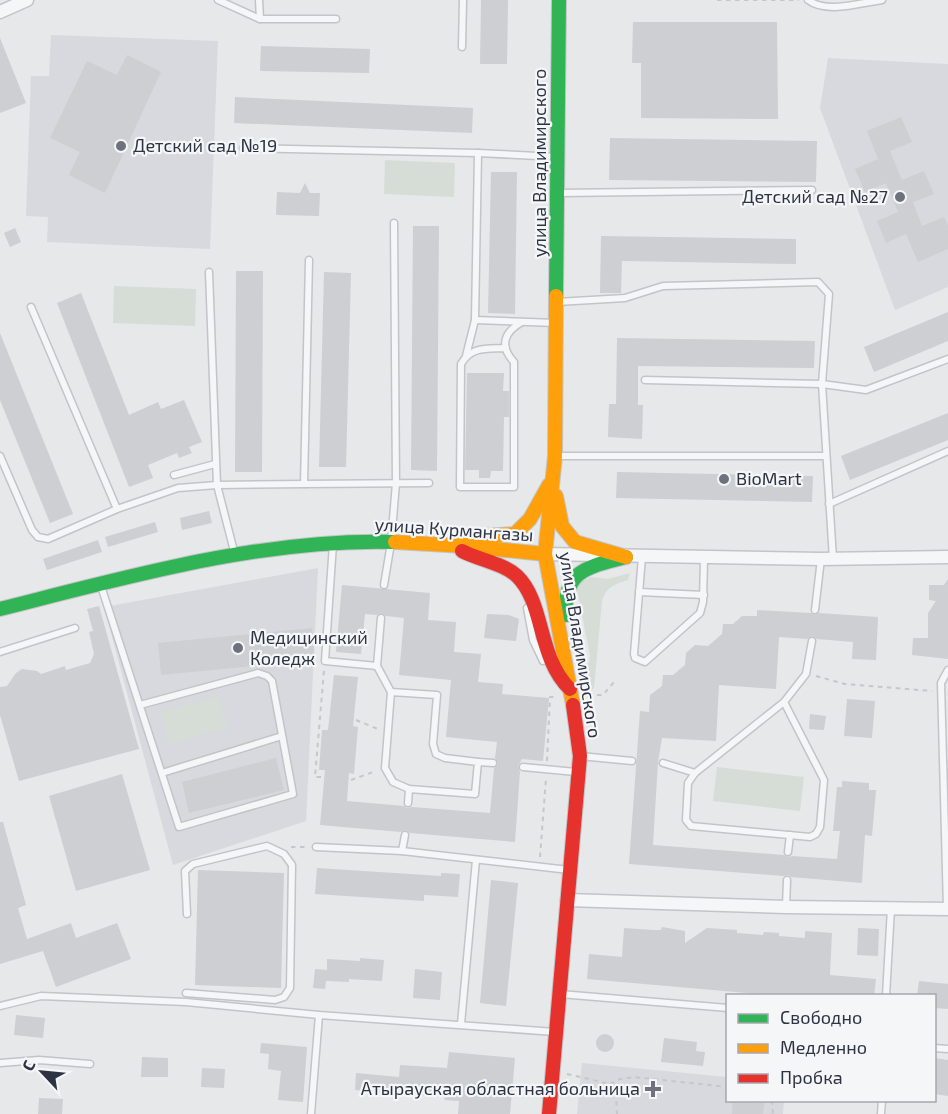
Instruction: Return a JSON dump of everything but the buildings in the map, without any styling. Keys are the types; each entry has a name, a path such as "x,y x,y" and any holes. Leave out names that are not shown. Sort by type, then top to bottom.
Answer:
{"street":[{"path":"0,12 13,3 27,0"},
{"name":"улица Владимирского","path":"549,1114 580,756 571,690 545,554 555,456 559,0"},
{"path":"451,545 485,536 515,534 530,519 553,477"},
{"path":"553,477 562,526 575,542 626,557"},
{"name":"улица Курмангазы","path":"0,609 133,575 235,555 333,543 451,545 545,554 626,557 827,559 948,557"},
{"path":"451,545 471,556 506,567 520,579 555,672 571,690"},
{"path":"571,690 574,668 563,598 572,578 589,568 626,557"},
{"path":"567,900 786,907 948,909"}],"lane":[{"path":"218,0 260,19 336,19"},
{"path":"259,0 260,19"},
{"path":"462,47 463,0"},
{"path":"808,0 816,5 827,7 882,0"},
{"path":"243,148 558,157"},
{"path":"478,153 475,320 466,356 461,364 460,487 514,487 514,362 506,354 505,339 510,329 522,322"},
{"path":"558,194 812,190"},
{"path":"384,585 391,543 396,483 394,223"},
{"path":"304,484 309,260"},
{"path":"209,272 215,464 217,485 235,555"},
{"path":"556,302 625,298 663,285 818,282 829,294 822,384 829,504 827,559 815,610"},
{"path":"32,307 117,509"},
{"path":"475,320 556,323"},
{"path":"466,356 475,350 506,348"},
{"path":"645,380 822,384 866,390 948,359"},
{"path":"829,504 948,451"},
{"path":"0,456 4,476 32,530 38,537 48,539 117,509 178,488 217,485 429,483"},
{"path":"555,456 826,456"},
{"path":"174,475 215,464"},
{"path":"333,543 325,661 377,666"},
{"path":"642,557 634,654 635,658 645,663 700,613 704,595 704,558"},
{"path":"100,583 179,827 293,794 272,681 267,676 258,673 140,705"},
{"path":"639,592 704,595"},
{"path":"381,618 377,666 391,692 385,768 393,782 409,789 475,794 478,762"},
{"path":"0,652 75,628"},
{"path":"784,702 824,780 820,826 816,834 810,837 691,826 686,820 688,783 695,773 784,702 806,674 813,642"},
{"path":"948,670 941,683 948,909"},
{"path":"391,692 437,694 433,744 436,754 445,759 493,763"},
{"path":"162,773 282,736"},
{"path":"580,756 632,761"},
{"path":"663,763 695,773"},
{"path":"523,767 578,772"},
{"path":"408,803 409,789"},
{"path":"402,851 405,835"},
{"path":"788,852 790,835"},
{"path":"186,993 275,1000 284,997 290,988 292,865 284,854 267,846 193,864 185,871 187,914"},
{"path":"316,847 402,851 570,870"},
{"path":"461,1024 476,860"},
{"path":"786,880 786,907"},
{"path":"886,994 891,908"},
{"path":"559,993 726,1008"},
{"path":"0,1006 41,996 186,1002 319,1015 556,1032"},
{"path":"311,1114 319,1015"},
{"path":"0,1063 39,1060 90,1064"}],"path":[{"path":"717,0 808,0"},
{"path":"321,777 315,777 325,661"},
{"path":"806,674 845,684 941,692"},
{"path":"585,695 603,695 614,682"},
{"path":"356,720 388,733"},
{"path":"351,780 385,768"},
{"path":"553,1071 610,1084 620,1079 634,1077 726,1087"},
{"path":"610,1084 616,1095 617,1114"}],"shaded area":[{"name":"Детский сад №19","path":"51,35 218,41 210,249 47,242 48,217 26,216 31,76 49,76"},
{"name":"Детский сад №27","path":"828,58 948,64 948,287 895,310 820,108"},
{"path":"385,160 455,163 454,197 384,194"},
{"path":"114,286 196,289 195,326 113,323"},
{"path":"318,568 306,821 173,865 104,607"},
{"path":"630,573 628,580 609,589 602,601 594,688 590,691 587,669 590,656 577,589 579,583 591,577 608,579"},
{"path":"219,696 228,728 169,744 160,712"},
{"path":"717,767 804,777 800,811 713,801"},
{"name":"Атырауская областная больница","path":"582,1063 726,1077 726,1102 784,1102 783,1114 577,1114"}],"traffic: fast":[{"path":"556,296 559,0"},
{"path":"0,609 97,584 245,553 345,542 395,542"},
{"path":"566,615 569,588 581,572 626,557"}],"traffic: slow":[{"path":"556,296 555,456 545,554 573,705"},
{"path":"464,542 485,536 515,534 530,519 549,485"},
{"path":"556,496 562,526 575,542 626,557"},
{"path":"395,542 545,554"}],"traffic: jam":[{"path":"462,551 505,568 517,576 526,587 552,662 559,676 570,689"},
{"path":"549,1114 580,756 573,705"}],"place":[{"name":"Детский сад №19","path":"121,146"},
{"name":"Детский сад №27","path":"900,197"},
{"name":"BioMart","path":"724,479"},
{"name":"Медицинский Коледж","path":"238,648"},
{"name":"Атырауская областная больница","path":"653,1089"}]}
